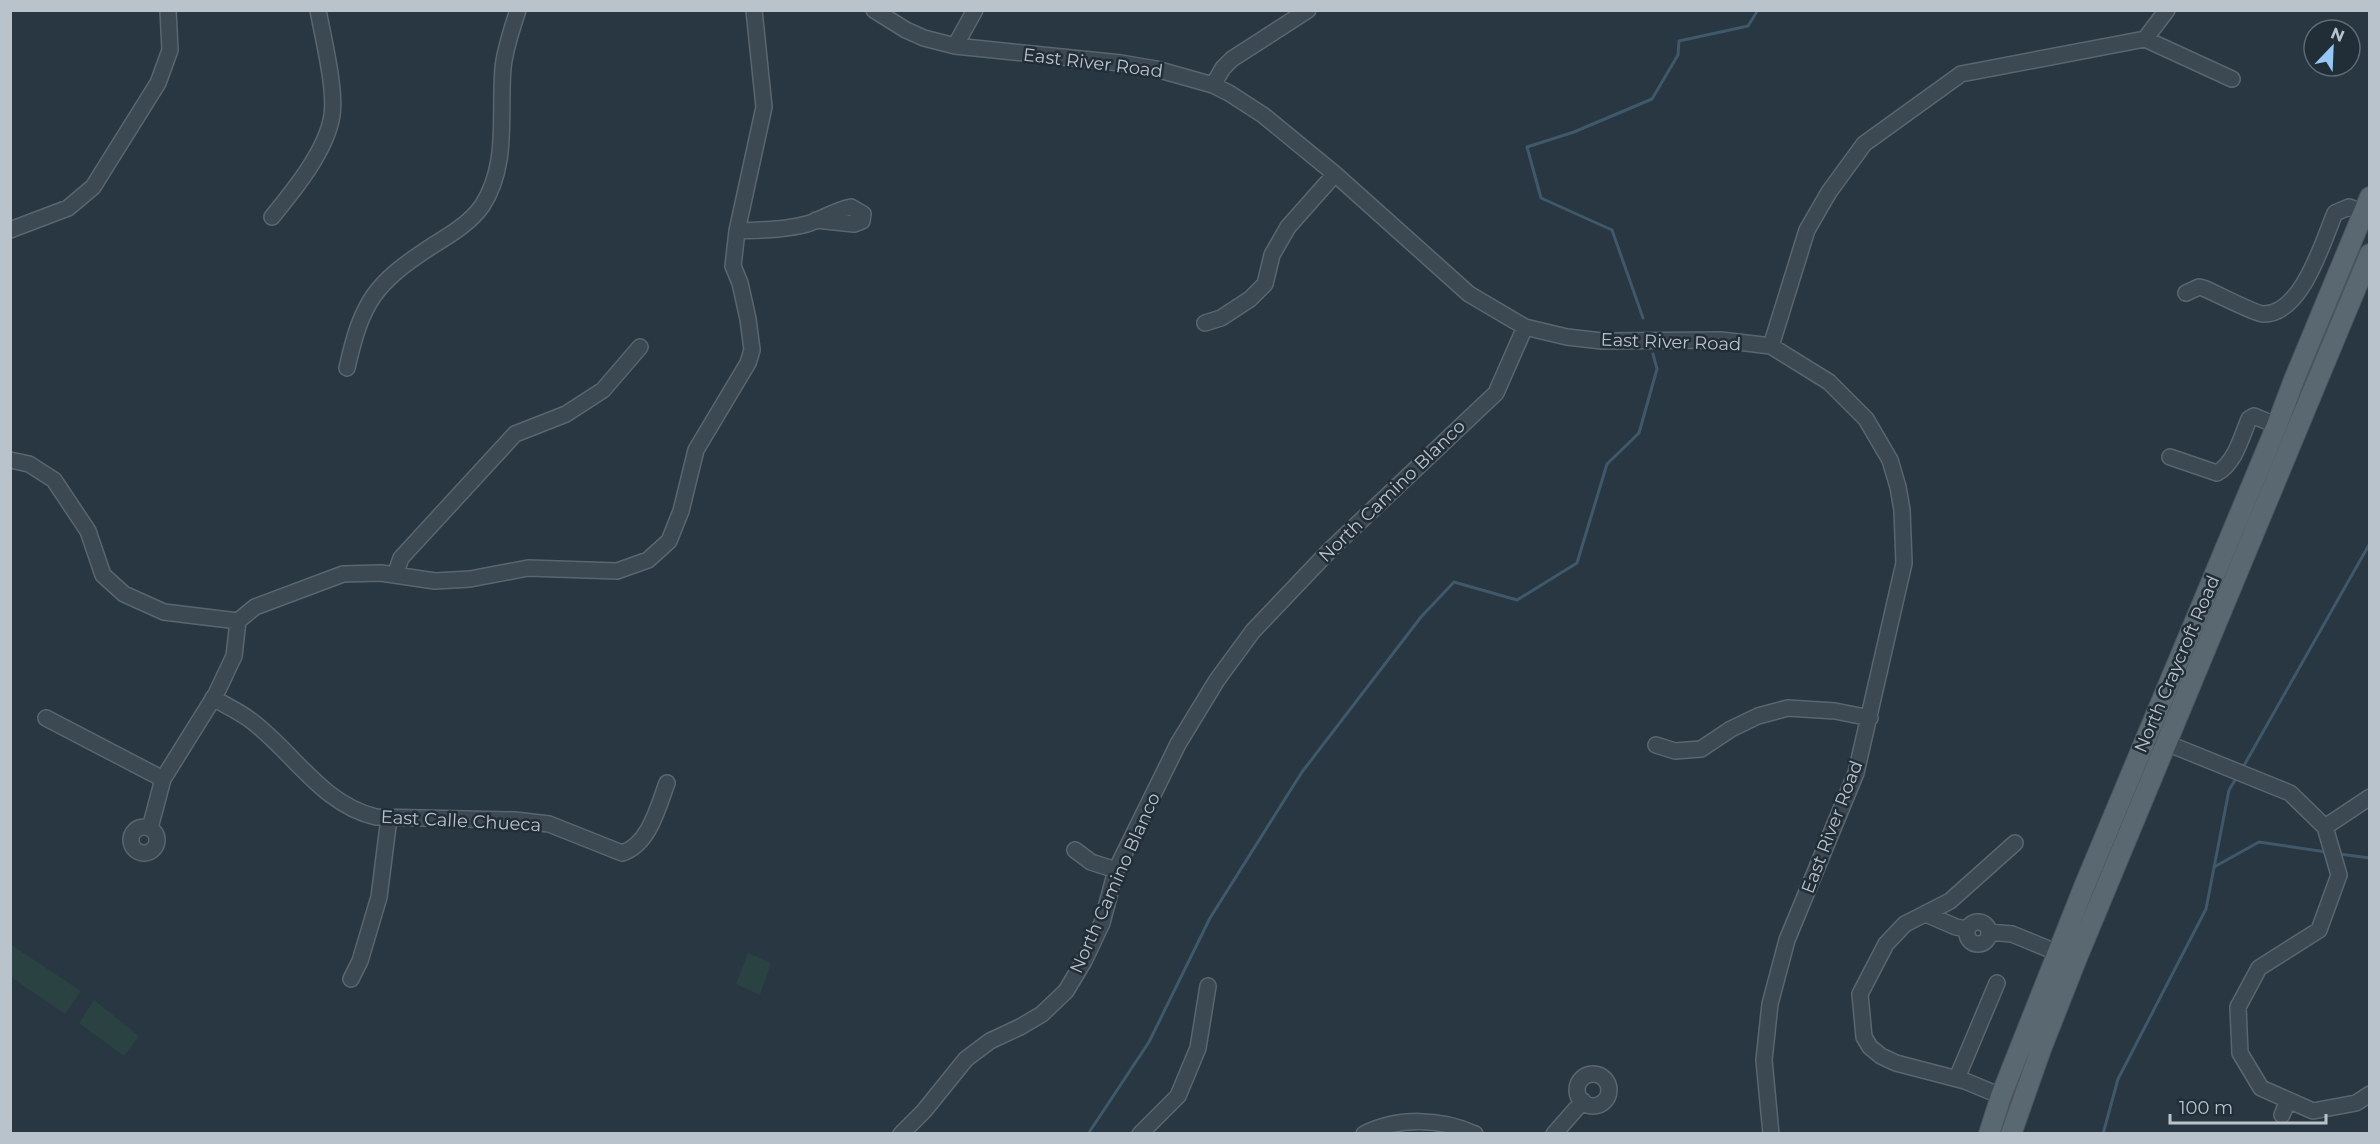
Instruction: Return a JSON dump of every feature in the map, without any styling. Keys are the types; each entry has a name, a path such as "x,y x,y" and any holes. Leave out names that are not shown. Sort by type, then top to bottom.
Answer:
{"main road":[{"name":"North Craycroft Road","path":"1989,1134 2001,1096 2167,743 2286,429 2294,380 2366,204"},
{"name":"North Craycroft Road","path":"2011,1134 2041,1049 2067,956 2147,735 2286,429 2370,254"}],"street":[{"path":"10,230 68,208 84,197 93,187 158,83 170,50 168,10"},
{"path":"272,218 297,185 324,140 332,114 330,80 318,10"},
{"path":"347,368 353,340 365,308 381,284 401,266 458,230 480,208 494,183 501,149 503,67 518,10"},
{"path":"150,828 163,778 213,698 234,656 238,621 255,607 343,574 395,575 435,581 470,579 528,568 617,571 648,560 669,541 681,511 696,450 748,363 752,350 740,283 733,266 737,231 764,106 754,10"},
{"name":"East River Road","path":"874,10 906,30 924,38 955,46 1121,63 1156,69 1213,85 1263,115 1335,174 1469,294 1525,327 1566,337 1602,341 1721,340 1772,346 1829,382 1859,412 1890,460 1902,510 1904,563 1856,773 1787,940 1770,1004 1764,1060 1771,1134"},
{"path":"955,46 975,10"},
{"path":"1213,85 1223,68 1232,59 1308,10"},
{"path":"2145,39 2168,10"},
{"path":"1772,346 1807,230 1829,192 1864,144 1961,74 2145,39 2232,79"},
{"path":"1205,323 1221,318 1250,299 1264,284 1272,255 1288,227 1335,174"},
{"path":"2186,293 2199,287 2262,314 2278,311 2300,291 2306,281 2335,213 2349,207 2366,204"},
{"path":"737,231 783,229 816,220"},
{"name":"North Camino Blanco","path":"901,1134 924,1111 966,1059 990,1041 1042,1014 1066,991 1084,961 1102,923 1116,870 1178,744 1217,680 1253,631 1330,549 1496,393 1525,327"},
{"path":"395,575 401,558 515,434 566,414 603,390 640,347"},
{"path":"2170,457 2217,473 2225,469 2232,459 2248,419 2254,416 2286,429"},
{"path":"10,460 29,464 54,480 88,531 103,575 124,594 164,612 219,616 238,621"},
{"name":"East Calle Chueca","path":"213,698 249,719 288,753 333,799 358,813 389,818 515,820 549,824 622,854 634,850 643,838 667,783"},
{"path":"1656,745 1675,751 1701,749 1731,729 1758,716 1788,708 1835,711 1870,718"},
{"path":"46,718 163,778"},
{"path":"2147,735 2290,793 2325,827 2339,875 2319,930 2259,968 2238,1007 2240,1053 2261,1088 2313,1111 2356,1102 2370,1095"},
{"path":"2325,827 2370,797"},
{"path":"351,979 360,962 379,897 389,818"},
{"path":"2001,1096 1957,1078 1896,1064 1881,1056 1870,1047 1864,1037 1860,994 1886,944 1905,924 1914,917 1926,914 1950,901 2015,843"},
{"path":"1075,850 1091,862 1116,870"},
{"path":"1926,914 1956,927 1967,929 1967,938 1976,944 1986,940 1989,932 2012,934 2067,956"},
{"path":"1957,1078 1997,983"},
{"path":"1140,1134 1178,1096 1198,1048 1208,986"},
{"path":"2282,1115 2288,1100"},
{"path":"1554,1134 1583,1101"},
{"path":"1364,1134 1375,1128 1398,1123 1422,1122 1445,1124 1475,1134"}],"green space":[{"path":"10,944 81,991 65,1014 11,977"},
{"path":"748,953 771,963 760,995 736,984"},
{"path":"94,1000 139,1036 124,1056 79,1023"}],"waterway":[{"path":"1643,318 1612,230 1541,198 1527,147 1574,132 1652,99 1678,55 1679,41 1748,26 1758,10"},
{"path":"1088,1134 1149,1042 1210,918 1302,772 1421,617 1454,582 1517,600 1577,563 1607,464 1639,433 1657,369 1653,354"},
{"path":"2242,769 2370,543"},
{"path":"2103,1134 2118,1079 2206,909 2229,790 2237,777"},
{"path":"2214,867 2259,842 2326,852"},
{"path":"2339,854 2370,858"}]}
